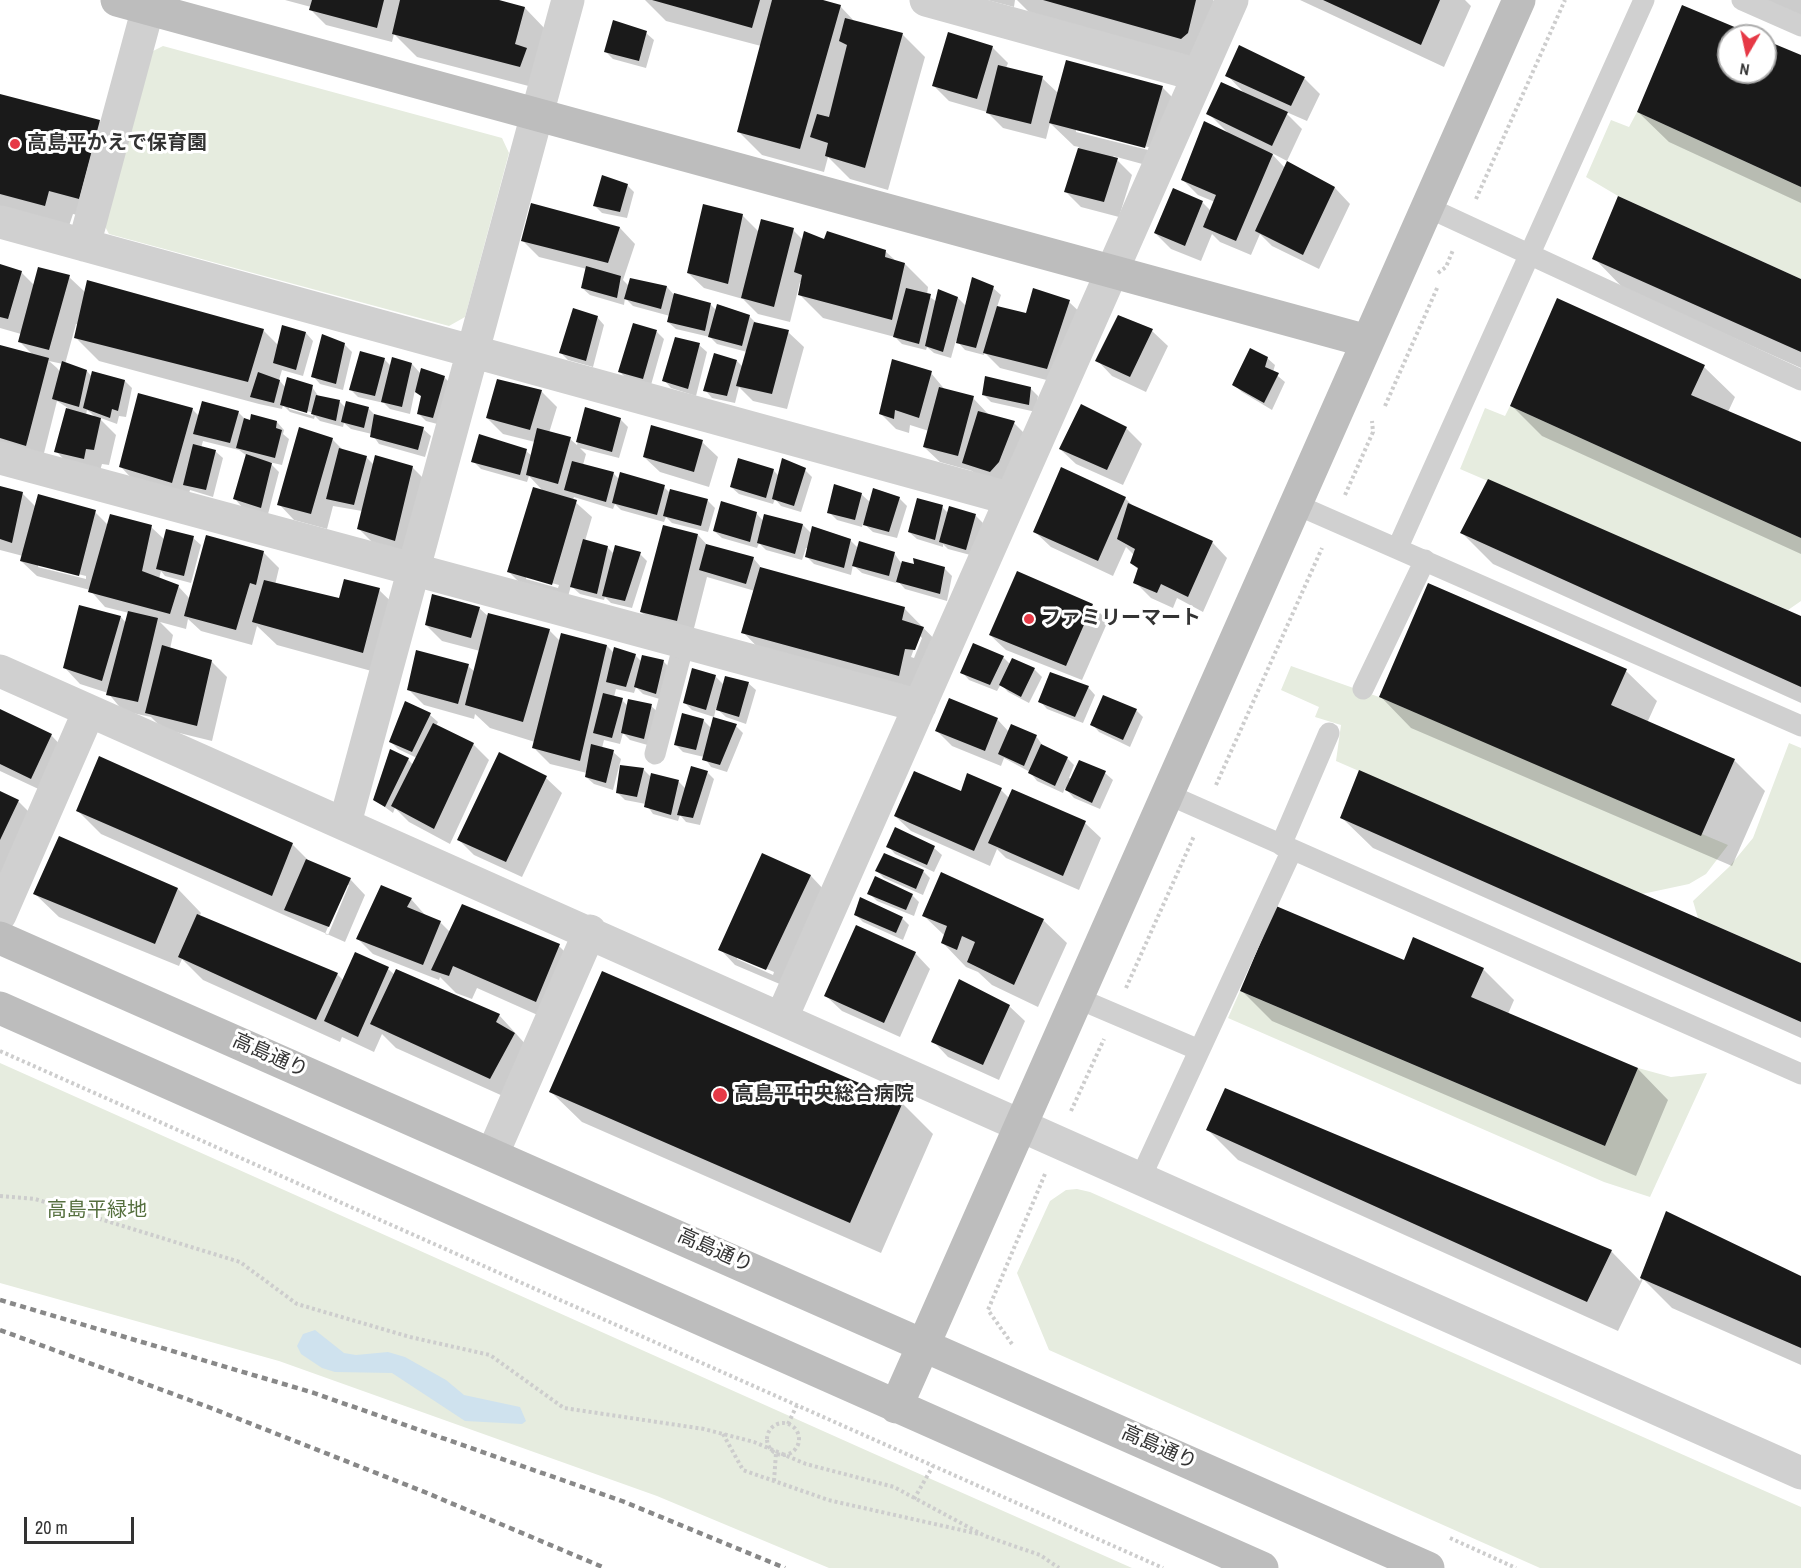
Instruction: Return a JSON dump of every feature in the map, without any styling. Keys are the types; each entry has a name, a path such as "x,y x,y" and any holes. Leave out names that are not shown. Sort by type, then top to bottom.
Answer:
{"main road":[{"path":"117,0 1367,341"},
{"path":"896,1407 1519,0"},
{"name":"高島通り","path":"0,938 493,1153 1428,1568"},
{"path":"0,1008 1262,1568"}],"street":[{"path":"345,823 568,0"},
{"path":"926,0 1198,75"},
{"path":"782,1017 1232,0"},
{"path":"84,245 148,8"},
{"path":"0,222 1011,499"},
{"path":"0,458 920,706"},
{"path":"0,671 590,931 1020,1126 1801,1473"},
{"path":"0,915 89,711"},
{"path":"493,1153 590,931"}],"lane":[{"path":"1398,547 1644,0"},
{"path":"1742,0 1801,26"},
{"path":"1427,207 1801,380"},
{"path":"1295,504 1398,547 1801,726"},
{"path":"1363,689 1425,560"},
{"path":"655,754 684,643"},
{"path":"1140,1179 1199,1050 1286,847 1329,732"},
{"path":"1167,794 1801,1074"},
{"path":"1077,998 1199,1050"}],"path":[{"path":"1446,267 1564,0"},
{"path":"1385,406 1438,286"},
{"path":"1067,1122 1373,432"},
{"path":"0,1052 1162,1568"},
{"path":"1011,1344 988,1310 1049,1164"},
{"path":"0,1196 35,1199 240,1262 297,1304 410,1337 490,1355 564,1408 723,1434 754,1442 776,1453 894,1488 985,1536"},
{"path":"788,1424 797,1406"},
{"path":"778,1424 788,1424 799,1434 798,1445 791,1452 776,1453 769,1446 770,1431 778,1424"},
{"path":"723,1434 743,1470 828,1500 985,1536 1040,1555 1059,1568"},
{"path":"774,1481 776,1453"},
{"path":"914,1499 933,1466"}],"green space":[{"path":"163,46 502,138 509,153 465,317 449,326 109,234 101,219 149,53"},
{"path":"1637,112 1801,187 1801,279 1618,196 1586,177 1611,120 1629,127"},
{"path":"1510,406 1801,538 1801,601 1788,610 1460,469 1485,408 1505,416"},
{"path":"1291,666 1379,697 1728,845 1706,874 1689,884 1642,894 1336,761 1341,725 1315,717 1319,707 1281,690"},
{"path":"1789,743 1801,748 1801,963 1698,918 1693,901 1729,867 1753,838"},
{"path":"1240,991 1605,1146 1638,1068 1671,1077 1707,1073 1650,1197 1604,1182 1228,1018"},
{"name":"高島平緑地","path":"0,1063 1132,1568 829,1568 657,1496 279,1361 0,1283"},
{"path":"1077,1189 1090,1192 1801,1507 1801,1568 1540,1568 1049,1350 1017,1273 1050,1201 1066,1190"}],"water":[{"path":"315,1330 344,1353 356,1355 388,1352 405,1357 446,1380 464,1395 520,1407 526,1421 522,1424 465,1421 392,1373 335,1372 322,1368 301,1354 297,1346 303,1334"}],"building":[{"path":"312,0 384,0 377,28 309,10"},
{"path":"400,0 499,0 525,7 515,44 527,48 520,67 392,34"},
{"path":"652,0 760,0 752,28"},
{"path":"772,0 823,0 841,5 800,149 737,132"},
{"path":"1043,0 1196,0 1188,33 1181,39"},
{"path":"1323,0 1440,0 1421,45"},
{"path":"1682,5 1727,24 1717,24 1717,84 1777,84 1777,45 1801,55 1801,187 1637,112"},
{"path":"845,18 903,33 865,168 825,156 828,143 810,137 817,114 829,117 847,45 839,41"},
{"path":"613,20 647,31 639,61 604,52"},
{"path":"948,32 993,46 977,99 932,86"},
{"path":"1239,45 1305,77 1291,106 1225,76"},
{"path":"1066,60 1163,86 1145,148 1049,123"},
{"path":"998,65 1043,76 1031,124 986,113"},
{"path":"1221,82 1288,112 1272,146 1206,114"},
{"path":"0,94 100,120 79,199 49,191 45,206 0,194"},
{"path":"1204,121 1273,154 1236,241 1203,227 1216,195 1181,180"},
{"path":"1078,148 1118,158 1104,202 1064,192"},
{"path":"1287,161 1335,187 1303,255 1255,231"},
{"path":"602,175 628,184 620,212 593,206"},
{"path":"1173,188 1203,201 1185,246 1154,233"},
{"path":"1618,196 1801,279 1801,352 1592,259"},
{"path":"531,203 620,227 608,263 521,241"},
{"path":"703,204 743,214 728,284 687,273"},
{"path":"761,219 794,228 774,307 741,298"},
{"path":"804,231 824,239 827,231 886,250 885,257 905,263 892,320 798,295 802,275 794,272"},
{"path":"0,264 22,271 8,319 0,317"},
{"path":"586,266 621,276 617,298 581,288"},
{"path":"38,267 70,275 49,350 18,342"},
{"path":"972,277 994,286 976,348 956,343"},
{"path":"630,278 667,286 661,309 624,299"},
{"path":"87,280 264,329 248,382 74,338"},
{"path":"906,288 931,294 919,344 893,337"},
{"path":"1033,288 1070,300 1047,369 983,353 997,306 1026,313"},
{"path":"938,289 958,297 943,352 925,346"},
{"path":"674,293 711,303 705,331 667,322"},
{"path":"1557,298 1705,365 1691,395 1801,442 1801,538 1510,406"},
{"path":"717,304 750,315 742,346 708,337"},
{"path":"573,308 598,316 586,361 559,353"},
{"path":"1118,315 1153,329 1130,377 1095,361"},
{"path":"754,322 789,330 772,394 736,386"},
{"path":"633,323 657,330 643,379 618,372"},
{"path":"282,325 306,332 296,370 273,363"},
{"path":"322,334 345,343 336,384 311,377"},
{"path":"675,337 700,343 688,389 662,381"},
{"path":"0,345 49,358 26,446 0,438"},
{"path":"1250,348 1268,357 1265,367 1279,373 1264,403 1232,385"},
{"path":"360,351 385,358 375,396 349,390"},
{"path":"714,353 737,360 727,396 703,391"},
{"path":"392,357 412,363 402,407 381,402"},
{"path":"892,359 932,371 919,418 895,410 894,419 879,414"},
{"path":"62,361 87,370 79,407 52,399"},
{"path":"421,368 445,376 433,418 417,414 421,396 415,392"},
{"path":"92,371 125,380 118,411 112,409 110,418 83,408"},
{"path":"258,372 280,380 274,403 250,397"},
{"path":"985,376 1031,387 1029,405 982,395"},
{"path":"287,377 313,385 307,413 280,405"},
{"path":"497,379 542,390 530,430 486,418"},
{"path":"939,387 974,396 958,456 923,447"},
{"path":"138,393 193,408 172,483 119,467"},
{"path":"316,395 340,400 336,421 311,414"},
{"path":"202,401 239,411 230,443 193,434"},
{"path":"346,401 369,407 364,428 341,422"},
{"path":"1081,404 1127,427 1107,470 1059,449"},
{"path":"585,407 621,418 612,452 576,442"},
{"path":"66,408 101,418 94,450 86,449 84,459 54,452"},
{"path":"978,411 1015,421 999,462 990,472 962,463"},
{"path":"251,414 277,421 276,428 282,430 275,458 236,448 244,418 250,420"},
{"path":"374,414 424,427 418,450 370,437"},
{"path":"651,425 703,440 694,472 643,457"},
{"path":"299,427 333,438 311,514 277,505"},
{"path":"537,428 571,437 558,484 526,475"},
{"path":"479,434 527,449 520,475 471,462"},
{"path":"193,444 216,450 206,490 183,485"},
{"path":"339,448 367,456 354,505 326,499"},
{"path":"246,454 272,463 261,508 233,499"},
{"path":"375,455 413,466 395,541 357,529"},
{"path":"738,458 774,469 766,498 730,487"},
{"path":"782,458 806,468 794,506 772,499"},
{"path":"572,461 614,472 606,502 564,490"},
{"path":"1061,467 1126,497 1098,561 1033,532"},
{"path":"620,472 665,485 657,515 612,503"},
{"path":"1488,479 1801,616 1801,687 1460,533"},
{"path":"834,484 862,493 855,520 827,513"},
{"path":"0,486 23,492 12,543 0,539"},
{"path":"533,487 577,500 552,585 507,572"},
{"path":"873,488 900,497 889,532 863,525"},
{"path":"670,489 708,499 701,526 663,516"},
{"path":"38,494 96,510 79,576 20,561"},
{"path":"917,498 943,505 935,540 908,532"},
{"path":"721,501 757,512 750,542 713,531"},
{"path":"1128,503 1213,541 1188,597 1161,584 1157,593 1133,583 1138,568 1130,563 1135,549 1117,539"},
{"path":"949,506 976,514 966,550 939,542"},
{"path":"110,514 152,525 142,571 179,585 170,614 88,592"},
{"path":"764,514 803,524 795,554 757,543"},
{"path":"663,525 698,534 677,621 640,612"},
{"path":"812,526 851,539 844,568 805,557"},
{"path":"166,529 194,536 184,576 156,569"},
{"path":"206,535 264,551 256,585 250,583 236,630 184,616"},
{"path":"583,539 608,546 597,594 570,587"},
{"path":"859,541 895,552 889,576 852,566"},
{"path":"706,544 754,557 746,584 699,570"},
{"path":"615,545 641,552 625,601 602,596"},
{"path":"913,558 945,567 940,594 896,582 902,561 914,564"},
{"path":"760,567 905,607 902,620 924,627 915,650 905,649 899,676 741,633"},
{"path":"1017,571 1093,604 1066,666 989,635"},
{"path":"344,579 380,588 363,653 252,622 264,580 339,598"},
{"path":"1428,583 1627,669 1611,705 1735,759 1701,836 1379,697"},
{"path":"432,594 480,607 471,638 425,625"},
{"path":"79,605 121,616 102,681 63,668"},
{"path":"128,611 158,618 138,702 106,695"},
{"path":"488,613 550,629 523,722 465,705"},
{"path":"561,633 607,645 580,761 532,748"},
{"path":"973,643 1004,656 990,685 960,673"},
{"path":"162,645 212,660 197,726 145,713"},
{"path":"614,647 636,654 626,687 606,682"},
{"path":"416,650 469,664 458,704 407,690"},
{"path":"642,655 664,660 656,694 634,687"},
{"path":"1012,658 1035,668 1021,697 999,685"},
{"path":"692,668 716,675 706,710 683,703"},
{"path":"1050,672 1089,686 1075,717 1038,702"},
{"path":"725,676 749,682 739,717 716,710"},
{"path":"603,693 623,698 612,738 593,733"},
{"path":"1103,695 1137,709 1123,740 1090,725"},
{"path":"949,698 998,718 985,751 935,731"},
{"path":"628,699 652,704 644,739 621,733"},
{"path":"405,701 431,713 412,752 389,742"},
{"path":"0,709 52,734 31,779 0,764"},
{"path":"682,713 704,719 696,750 674,745"},
{"path":"713,717 737,724 720,765 702,760"},
{"path":"433,723 474,743 434,829 391,806"},
{"path":"1011,724 1037,735 1024,766 998,754"},
{"path":"591,744 614,750 606,783 585,777"},
{"path":"1041,744 1068,757 1055,786 1028,773"},
{"path":"390,749 409,758 385,807 373,800"},
{"path":"499,752 547,776 506,862 457,840"},
{"path":"99,756 293,843 272,896 76,811"},
{"path":"1079,760 1106,771 1092,803 1065,790"},
{"path":"620,765 644,768 637,797 616,793"},
{"path":"691,766 708,771 693,818 677,815"},
{"path":"1359,770 1801,963 1801,1022 1340,818"},
{"path":"914,771 961,791 967,773 1002,788 974,851 894,816"},
{"path":"651,773 679,780 671,815 644,807"},
{"path":"1012,789 1086,821 1063,876 988,843"},
{"path":"0,791 19,800 0,840"},
{"path":"895,827 935,846 927,865 886,847"},
{"path":"59,836 178,888 155,944 33,894"},
{"path":"762,853 811,875 766,970 718,950"},
{"path":"884,853 924,870 916,889 875,871"},
{"path":"306,859 351,878 329,927 284,910"},
{"path":"941,872 1044,919 1014,985 967,962 975,942 962,936 957,950 941,943 947,926 922,916"},
{"path":"875,876 913,894 906,910 867,894"},
{"path":"381,885 412,898 407,907 441,921 423,965 356,939"},
{"path":"860,897 903,917 896,933 854,915"},
{"path":"462,904 560,944 536,1002 453,966 449,976 431,970"},
{"path":"1276,906 1404,960 1413,937 1484,968 1471,997 1638,1068 1605,1146 1240,991"},
{"path":"197,914 338,973 316,1020 178,957"},
{"path":"856,925 916,952 884,1023 824,996"},
{"path":"355,952 389,967 358,1037 324,1021"},
{"path":"396,969 500,1014 496,1022 515,1033 490,1079 370,1024"},
{"path":"602,971 903,1102 850,1223 549,1092"},
{"path":"959,979 1010,1005 983,1065 931,1042"},
{"path":"1225,1088 1612,1250 1587,1302 1206,1130"},
{"path":"1666,1211 1801,1276 1801,1348 1640,1278"}],"railway":[{"path":"0,1300 314,1393 622,1501 785,1568"},
{"path":"0,1330 211,1408 427,1493 605,1568"}],"place":[{"name":"高島平かえで保育園","path":"15,144"},
{"name":"ファミリーマート","path":"1029,619"},
{"name":"高島平中央総合病院","path":"720,1095"}]}
